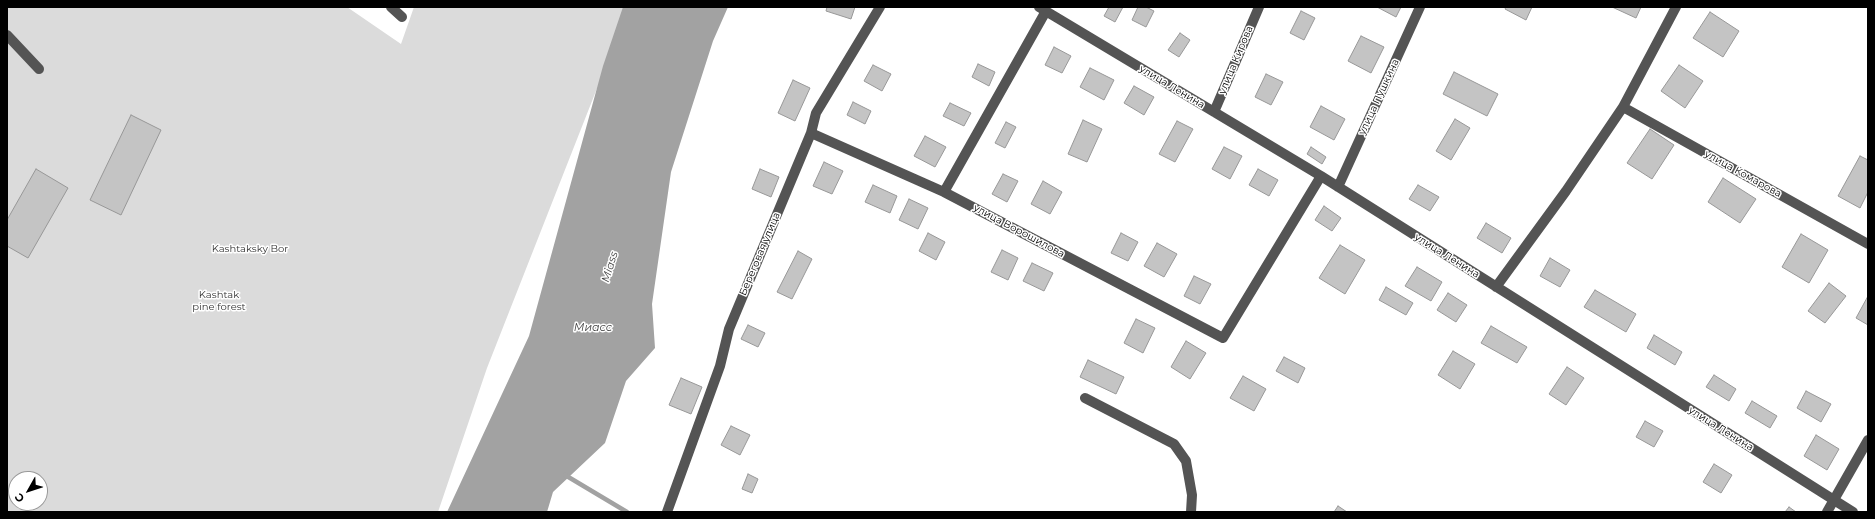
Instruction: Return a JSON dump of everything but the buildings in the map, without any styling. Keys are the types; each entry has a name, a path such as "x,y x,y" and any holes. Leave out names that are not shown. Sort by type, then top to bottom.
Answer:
{"street":[{"path":"391,7 402,16"},
{"name":"Береговая улица","path":"667,512 720,366 728,329 811,133 816,113 880,7"},
{"name":"улица Кирова","path":"1214,112 1259,7"},
{"name":"улица Пушкина","path":"1338,187 1420,7"},
{"path":"1496,287 1566,190 1623,107 1676,7"},
{"path":"944,192 1042,9"},
{"name":"улица Ленина","path":"1042,9 1321,176 1853,512"},
{"path":"7,35 39,69"},
{"name":"улица Комарова","path":"1623,107 1867,240"},
{"name":"улица Ворошилова","path":"811,133 944,192 1223,338 1321,176"},
{"path":"1085,398 1174,444 1186,461 1192,495 1191,512"},
{"path":"1827,512 1868,440"}],"green space":[{"name":"Kashtak pine forest","path":"7,7 347,7 401,44 414,7 629,7 487,368 438,512 7,512"}],"water":[{"name":"Миасс","path":"623,7 728,7 713,41 671,172 652,304 655,348 626,381 605,443 553,492 547,512 447,512 529,336 603,66"}],"waterway":[{"path":"565,475 627,512"}],"park label":[{"name":"Kashtaksky Bor","path":"250,249"}],"water label":[{"name":"Miass","path":"610,267"}]}
